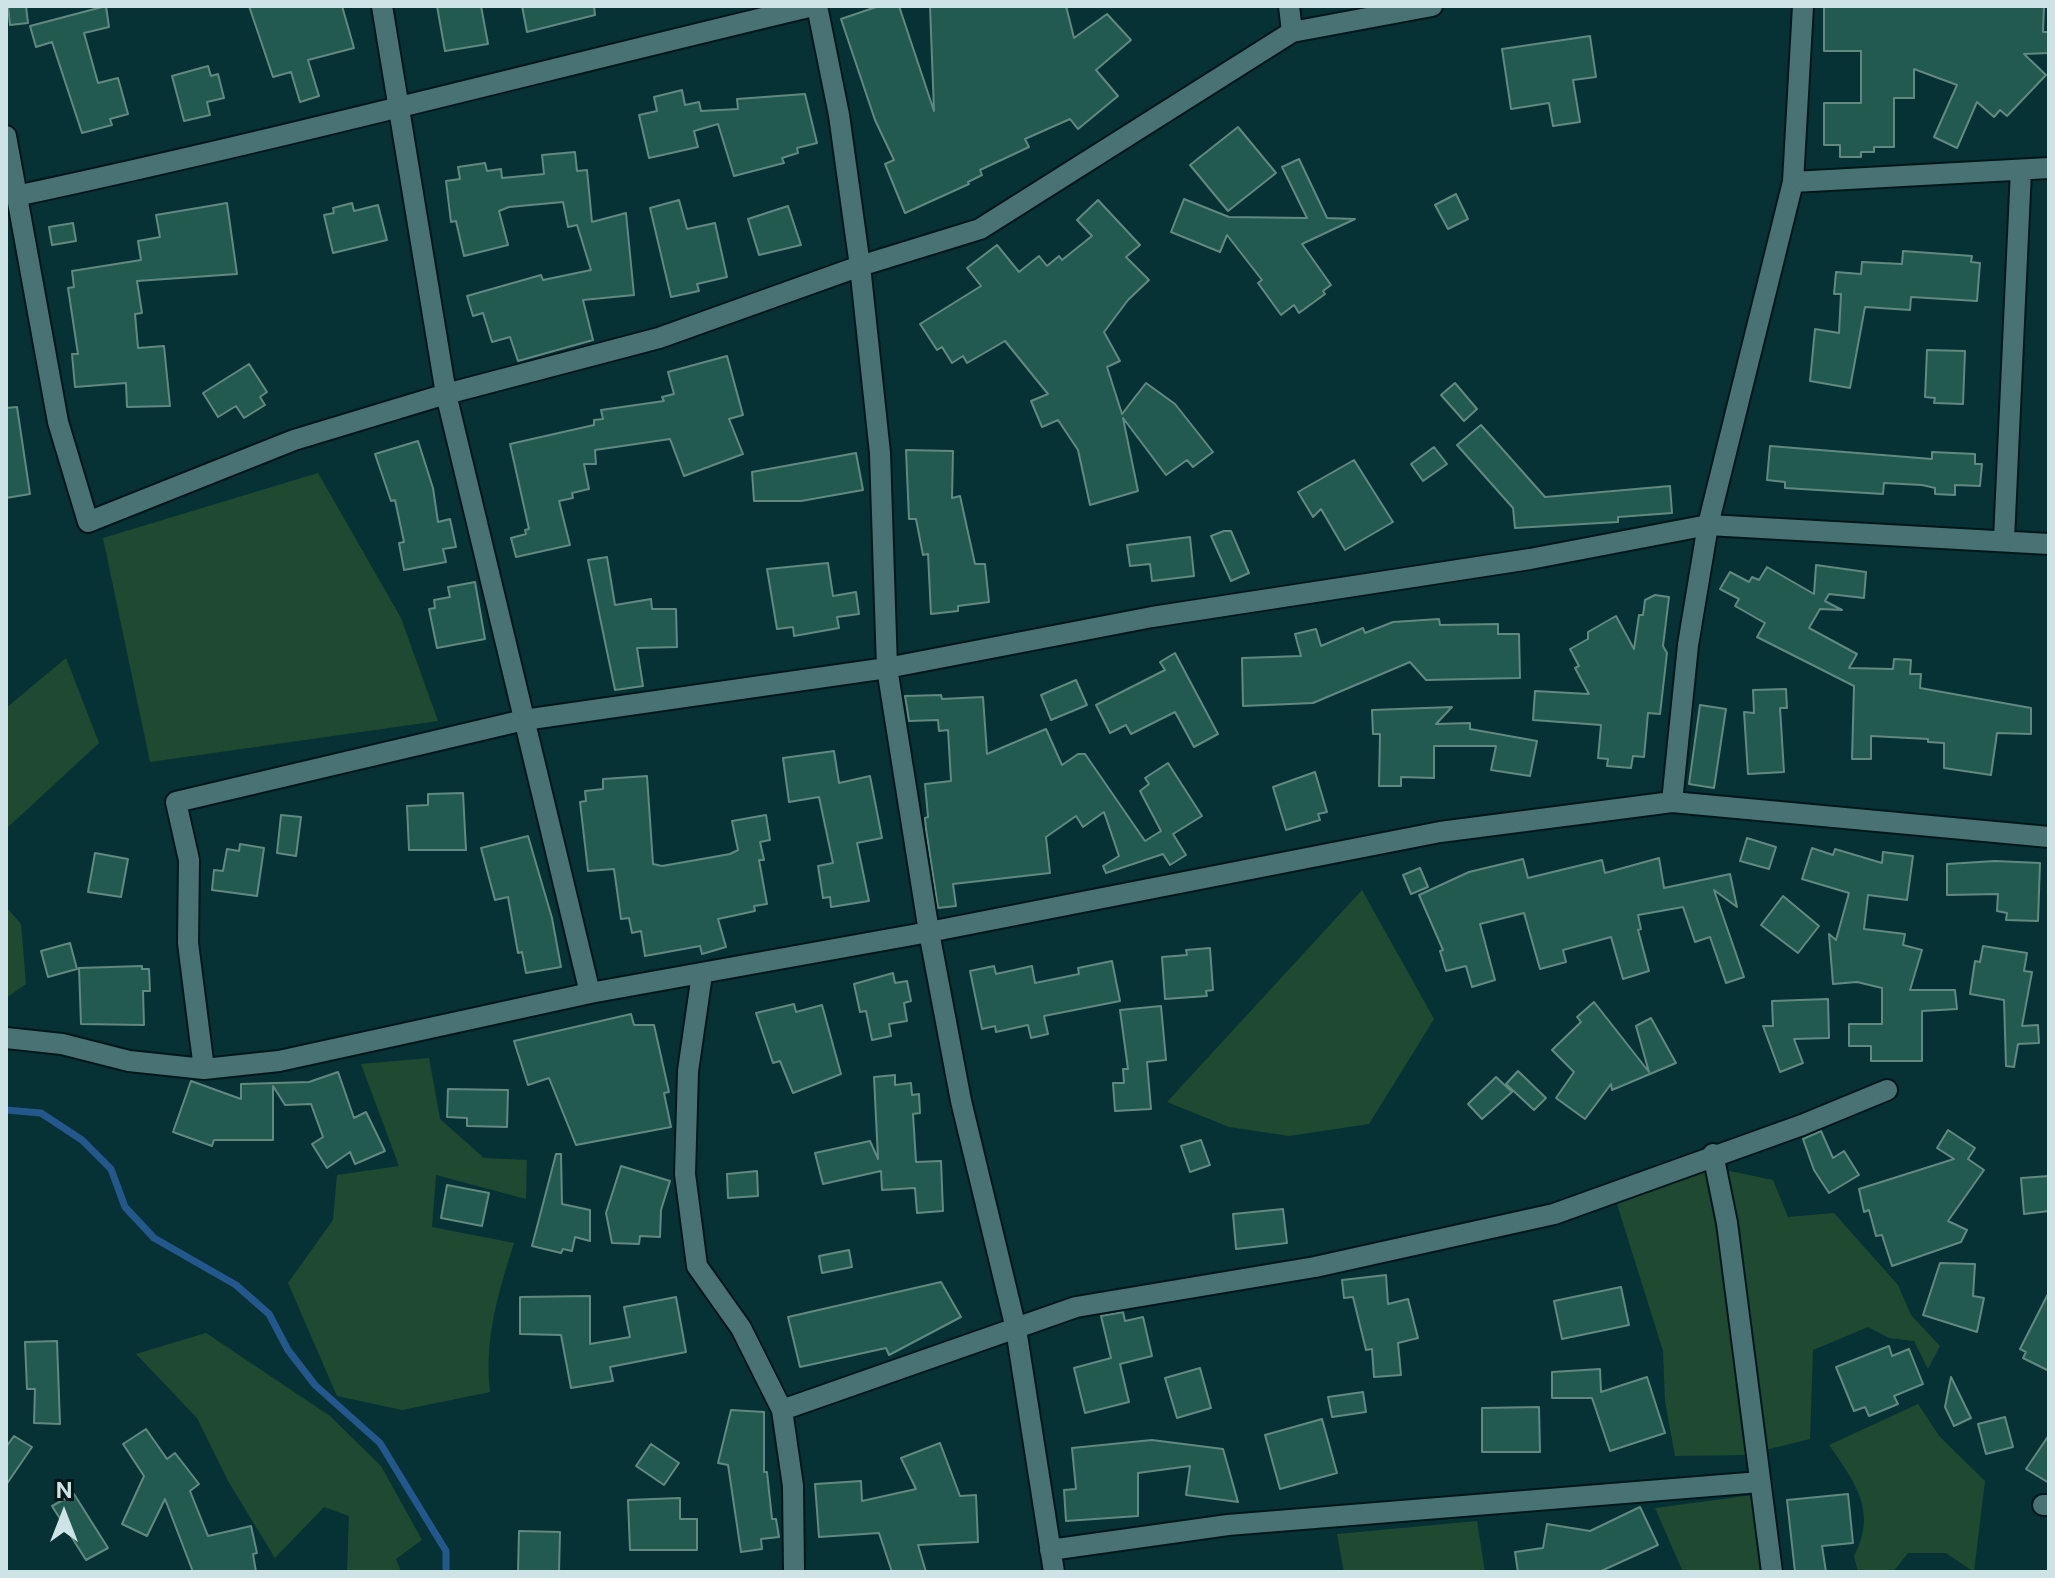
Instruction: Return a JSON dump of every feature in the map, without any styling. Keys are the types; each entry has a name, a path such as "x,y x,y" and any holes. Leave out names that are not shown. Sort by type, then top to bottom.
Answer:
{"street":[{"path":"382,6 446,394 590,993"},
{"path":"16,196 213,154 400,105 815,6 839,115 860,266 880,453 887,668 929,932 961,1101 1016,1329 1054,1572"},
{"path":"1289,6 1292,32"},
{"path":"6,136 58,422 88,522 294,440 446,394 659,338 860,266 980,229 1292,32 1432,6"},
{"path":"1672,802 1688,645 1708,525 1793,182 1803,6"},
{"path":"1793,182 2049,168"},
{"path":"2004,539 2021,170"},
{"path":"204,1069 188,943 189,860 176,802 524,720 887,668 1152,617 1530,559 1708,525 2004,539 2049,544"},
{"path":"6,1038 62,1044 129,1061 204,1069 279,1061 590,993 929,932 1440,832 1672,802 2049,837"},
{"path":"702,974 688,1071 685,1174 697,1266 741,1328 782,1410 793,1486 794,1572"},
{"path":"782,1410 1076,1307 1315,1267 1554,1214 1713,1154 1802,1125 1887,1090"},
{"path":"1713,1154 1727,1223 1772,1572"},
{"path":"1050,1550 1228,1525 1760,1482"}],"green space":[{"path":"318,473 401,618 438,721 150,762 103,538"},
{"path":"66,658 99,743 6,829 6,708"},
{"path":"1362,890 1434,1019 1369,1124 1289,1136 1229,1127 1167,1102"},
{"path":"6,907 21,924 26,984 6,998"},
{"path":"429,1058 440,1119 484,1158 527,1160 526,1199 436,1175 432,1227 514,1243 491,1335 490,1392 402,1410 337,1396 288,1283 333,1220 337,1175 399,1166 361,1064"},
{"path":"1720,1169 1773,1180 1788,1217 1834,1213 1898,1285 1911,1315 1940,1346 1928,1369 1914,1341 1889,1338 1868,1327 1813,1350 1810,1439 1765,1450 1738,1220"},
{"path":"1708,1171 1750,1455 1675,1456 1665,1401 1663,1351 1617,1204"},
{"path":"206,1333 330,1416 381,1466 422,1540 396,1559 401,1572 339,1572 347,1570 349,1516 324,1507 275,1558 228,1481 197,1418 136,1354"},
{"path":"1918,1404 1940,1437 1985,1481 1974,1572 1946,1553 1908,1553 1893,1572 1858,1572 1854,1556 1864,1525 1863,1511 1855,1485 1829,1445"},
{"path":"1753,1495 1764,1572 1683,1572 1655,1508"},
{"path":"1477,1521 1485,1572 1344,1572 1337,1534"}],"building":[{"path":"8,6 26,6 28,23 10,25"},
{"path":"106,6 109,27 84,33 98,83 118,78 128,114 110,119 112,125 82,133 52,42 36,47 30,26"},
{"path":"249,6 342,6 354,48 308,60 319,96 300,102 291,72 273,77"},
{"path":"437,6 481,6 488,44 445,51"},
{"path":"522,6 594,6 595,15 527,32"},
{"path":"879,6 899,6 934,111 930,6 1066,6 1074,38 1107,14 1131,40 1096,70 1118,96 1078,129 1070,119 1025,139 1029,147 980,170 982,175 969,184 905,213 885,164 894,160 875,120 841,19"},
{"path":"1824,6 2044,6 2043,32 2049,32 2049,53 2024,54 2046,75 2007,116 2000,110 1994,117 1977,102 1957,148 1934,137 1957,85 1914,69 1914,98 1894,98 1894,147 1874,147 1874,152 1861,152 1861,157 1840,157 1840,145 1824,145 1824,103 1861,103 1861,51 1824,51"},
{"path":"1590,36 1596,77 1573,80 1580,122 1553,126 1549,103 1511,109 1502,49"},
{"path":"208,66 211,76 218,74 224,98 207,102 210,115 184,121 172,76"},
{"path":"682,90 685,105 699,102 701,111 738,109 737,99 805,94 817,143 797,148 798,153 782,158 784,163 734,176 718,124 694,131 698,147 649,158 639,115 657,111 654,97"},
{"path":"1238,127 1276,173 1228,211 1190,165"},
{"path":"575,152 577,171 587,170 592,222 626,213 634,295 583,300 593,340 518,361 510,337 492,342 483,313 473,316 467,296 541,275 543,280 591,270 577,225 568,227 563,202 509,207 499,211 508,245 464,256 456,221 451,222 446,181 460,179 458,167 485,163 487,171 501,169 502,178 544,174 542,155"},
{"path":"1299,159 1327,218 1355,219 1302,244 1331,285 1323,291 1325,294 1299,313 1294,305 1281,315 1258,283 1262,280 1227,235 1220,252 1171,232 1184,199 1229,217 1307,218 1282,167"},
{"path":"1456,194 1468,219 1448,229 1435,205"},
{"path":"679,200 687,229 715,223 727,277 697,284 699,291 671,297 650,208"},
{"path":"1098,200 1140,245 1126,257 1149,280 1128,300 1104,332 1120,361 1107,367 1122,414 1146,383 1175,404 1213,452 1193,467 1187,460 1166,475 1123,418 1138,491 1090,505 1078,450 1058,420 1042,427 1031,401 1048,394 1005,341 967,363 963,356 952,363 942,347 937,350 920,324 981,286 967,268 997,245 1019,272 1039,256 1047,266 1059,256 1062,260 1092,236 1077,220"},
{"path":"227,203 237,274 137,281 142,313 135,314 138,348 164,346 170,406 127,407 126,383 75,387 72,354 78,354 68,288 74,287 72,271 141,260 138,241 160,237 156,215"},
{"path":"352,203 354,211 378,205 387,240 333,253 324,215 334,213 333,208"},
{"path":"788,206 801,245 759,255 748,219"},
{"path":"73,223 76,241 52,245 49,227"},
{"path":"1903,251 1972,256 1971,262 1980,263 1977,301 1911,297 1910,310 1865,307 1850,388 1810,381 1815,329 1839,333 1841,294 1834,294 1836,272 1861,274 1862,262 1902,264"},
{"path":"1927,350 1965,351 1963,404 1934,403 1935,398 1925,397"},
{"path":"727,356 743,415 729,419 743,454 684,476 670,439 595,450 596,464 584,464 589,489 572,493 573,498 559,501 570,545 516,557 511,538 526,534 525,530 529,529 510,444 594,425 594,420 603,419 601,410 664,401 662,397 674,394 668,372"},
{"path":"249,364 267,392 260,397 265,405 244,418 236,406 218,417 203,393"},
{"path":"1455,383 1477,409 1464,421 1441,395"},
{"path":"17,407 30,494 6,498 6,408"},
{"path":"1481,425 1545,497 1670,486 1672,513 1618,517 1618,522 1515,528 1513,508 1457,445"},
{"path":"418,441 433,488 438,522 450,519 456,547 443,549 446,562 404,570 399,543 404,542 395,500 391,501 375,454"},
{"path":"1770,446 1932,459 1932,452 1975,454 1975,464 1982,464 1980,486 1955,485 1955,495 1935,494 1935,488 1922,485 1884,483 1883,494 1785,488 1785,482 1767,480"},
{"path":"1434,447 1447,464 1423,481 1411,464"},
{"path":"906,450 953,451 952,498 960,496 975,564 985,564 989,602 958,606 958,611 931,614 928,554 923,555 916,519 909,519"},
{"path":"856,453 863,490 801,501 754,501 752,472"},
{"path":"1354,460 1393,522 1345,550 1321,509 1313,517 1298,492"},
{"path":"1231,531 1249,573 1231,581 1211,536"},
{"path":"1190,537 1194,576 1152,581 1150,564 1130,566 1127,545"},
{"path":"607,557 615,605 651,599 652,609 676,609 677,647 637,648 643,686 615,690 588,560"},
{"path":"828,563 833,596 856,592 859,614 837,617 839,628 794,636 793,627 777,629 767,569"},
{"path":"1816,565 1866,572 1864,598 1829,594 1825,601 1842,610 1820,609 1809,628 1857,654 1849,668 1893,669 1894,659 1911,660 1910,674 1921,674 1920,688 2031,708 2031,734 1997,733 1991,775 1944,768 1944,743 1928,742 1928,739 1871,736 1871,759 1852,759 1854,686 1757,637 1765,623 1735,606 1739,599 1720,589 1730,572 1749,582 1752,577 1759,580 1767,567 1814,594"},
{"path":"475,582 485,639 437,648 429,609 435,608 434,600 450,597 448,587"},
{"path":"1655,595 1669,597 1660,714 1648,713 1644,757 1633,756 1631,768 1607,766 1608,759 1598,758 1601,725 1533,720 1535,691 1589,694 1575,668 1579,666 1570,649 1588,639 1588,632 1616,616 1634,649 1639,615 1643,615 1645,600"},
{"path":"1439,619 1440,625 1498,624 1498,634 1519,634 1520,678 1426,680 1410,662 1313,703 1243,706 1242,658 1301,656 1295,634 1316,629 1321,646 1363,628 1365,633 1393,622"},
{"path":"1175,653 1218,734 1194,747 1175,712 1131,734 1126,725 1110,733 1096,705 1165,670 1160,662"},
{"path":"1076,680 1087,705 1051,720 1041,695"},
{"path":"1786,689 1787,708 1780,708 1784,772 1748,774 1744,712 1754,713 1753,690"},
{"path":"941,695 942,699 983,697 987,754 1046,729 1062,765 1078,754 1085,754 1145,841 1161,831 1140,791 1149,784 1145,778 1168,763 1202,816 1173,834 1186,855 1170,865 1163,854 1106,873 1103,866 1119,856 1104,812 1083,827 1076,816 1046,837 1050,873 953,884 956,906 938,908 926,829 925,784 951,781 948,730 939,731 938,720 909,721 905,696"},
{"path":"1700,705 1726,709 1714,788 1689,784"},
{"path":"1452,707 1436,724 1470,723 1470,729 1537,741 1530,776 1491,770 1496,746 1434,746 1434,778 1401,777 1401,786 1379,786 1380,734 1373,734 1372,710"},
{"path":"834,751 839,783 870,776 882,838 857,843 869,901 831,907 830,897 823,898 818,866 833,863 819,797 789,802 783,758"},
{"path":"1315,772 1327,812 1318,814 1320,820 1286,830 1273,787"},
{"path":"647,776 653,864 662,866 730,854 738,850 732,821 766,815 770,840 760,842 764,860 759,860 767,904 754,906 755,911 718,919 726,947 702,954 700,946 645,956 641,931 632,933 629,918 621,919 614,869 588,871 580,802 586,801 585,791 603,789 603,779"},
{"path":"463,793 466,850 409,850 407,806 428,805 428,794"},
{"path":"281,815 301,817 296,856 277,853"},
{"path":"528,836 552,918 561,967 526,973 522,952 518,953 508,897 495,900 481,848"},
{"path":"1747,838 1776,847 1769,869 1740,861"},
{"path":"240,844 264,848 257,896 212,890 214,870 223,871 227,849 239,851"},
{"path":"1812,848 1833,855 1835,849 1882,863 1883,852 1913,856 1907,900 1868,895 1864,929 1905,934 1903,945 1922,950 1910,990 1955,990 1957,1009 1922,1011 1922,1061 1871,1061 1871,1046 1849,1046 1849,1024 1882,1024 1882,988 1857,982 1833,984 1829,934 1836,940 1849,893 1802,879"},
{"path":"95,853 128,859 121,897 88,892"},
{"path":"1659,858 1664,888 1730,874 1737,907 1714,890 1744,977 1726,983 1710,937 1695,942 1683,907 1638,915 1641,929 1638,930 1649,971 1623,979 1611,937 1563,950 1566,962 1540,969 1524,913 1480,924 1495,980 1472,987 1466,966 1446,971 1440,951 1443,950 1419,895 1469,872 1523,859 1528,878 1602,860 1605,873"},
{"path":"1995,861 2040,863 2038,921 2006,920 2007,913 1997,911 1998,894 1947,895 1947,864"},
{"path":"1420,868 1428,887 1411,894 1403,875"},
{"path":"1783,896 1819,926 1798,953 1761,925"},
{"path":"70,943 77,969 48,977 41,951"},
{"path":"1983,946 2027,953 2024,971 2032,972 2022,1026 2038,1025 2039,1043 2018,1044 2014,1067 2006,1066 2004,1000 1970,994 1975,961 1980,962"},
{"path":"1210,948 1213,990 1206,991 1207,996 1165,999 1162,957 1187,955 1186,950"},
{"path":"1112,961 1120,1001 1044,1016 1048,1034 1031,1038 1028,1025 996,1032 995,1026 982,1029 970,971 994,966 996,974 1032,966 1035,983 1079,974 1078,968"},
{"path":"142,966 142,969 149,969 150,991 143,991 144,1025 81,1024 79,968"},
{"path":"893,973 895,983 907,981 911,1001 904,1003 907,1021 889,1024 891,1036 872,1040 866,1011 860,1012 854,984"},
{"path":"1828,999 1829,1038 1794,1039 1803,1063 1780,1072 1763,1026 1773,1026 1772,1001"},
{"path":"1594,1002 1649,1072 1636,1026 1651,1018 1676,1063 1612,1090 1611,1084 1585,1119 1556,1098 1574,1072 1552,1050 1581,1022 1577,1017"},
{"path":"794,1004 796,1012 822,1005 841,1074 793,1093 780,1061 773,1063 756,1013"},
{"path":"1161,1006 1166,1060 1147,1062 1151,1109 1115,1111 1113,1083 1124,1083 1123,1069 1128,1069 1120,1010"},
{"path":"631,1014 634,1025 654,1025 669,1092 664,1093 671,1127 576,1145 549,1078 528,1085 514,1041"},
{"path":"1518,1071 1546,1098 1534,1110 1506,1084"},
{"path":"338,1072 354,1118 366,1112 385,1151 355,1164 350,1152 327,1168 312,1144 323,1137 311,1104 285,1105 273,1086 273,1140 214,1140 212,1146 173,1132 191,1081 241,1099 241,1084 309,1082"},
{"path":"895,1075 895,1085 911,1083 912,1095 919,1094 920,1113 913,1114 916,1162 941,1161 943,1211 917,1213 915,1188 882,1190 881,1171 823,1184 815,1153 870,1141 878,1159 874,1077"},
{"path":"1496,1077 1512,1092 1482,1119 1468,1104"},
{"path":"448,1089 508,1090 507,1127 467,1126 467,1118 447,1117"},
{"path":"1948,1130 1975,1148 1968,1159 1984,1170 1948,1221 1967,1230 1961,1242 1892,1266 1882,1235 1876,1236 1869,1210 1864,1212 1859,1189 1954,1159 1937,1148"},
{"path":"1821,1131 1833,1158 1844,1151 1859,1175 1829,1193 1814,1170 1803,1139"},
{"path":"1201,1140 1210,1165 1190,1172 1181,1146"},
{"path":"556,1154 561,1154 562,1204 590,1210 590,1241 575,1237 572,1251 563,1249 561,1253 532,1246"},
{"path":"621,1166 670,1181 661,1210 660,1237 640,1236 639,1244 612,1243 606,1213"},
{"path":"757,1171 758,1196 728,1198 727,1174"},
{"path":"2049,1176 2049,1211 2024,1214 2021,1178"},
{"path":"447,1185 489,1193 482,1226 441,1218"},
{"path":"1283,1209 1287,1243 1236,1249 1233,1214"},
{"path":"849,1250 852,1267 822,1273 819,1256"},
{"path":"1940,1263 1975,1264 1973,1296 1984,1298 1977,1332 1923,1315"},
{"path":"1386,1275 1388,1304 1408,1299 1418,1338 1398,1343 1401,1375 1374,1377 1372,1349 1366,1350 1353,1297 1344,1298 1342,1280"},
{"path":"941,1282 961,1317 889,1355 886,1348 800,1367 788,1317"},
{"path":"1621,1287 1629,1325 1562,1339 1554,1301"},
{"path":"2049,1292 2049,1371 2023,1358 2026,1352 2020,1349"},
{"path":"590,1296 590,1344 630,1337 624,1307 676,1297 686,1352 610,1367 613,1381 571,1388 561,1335 520,1334 520,1297"},
{"path":"1123,1312 1125,1321 1143,1317 1152,1356 1120,1364 1129,1402 1085,1413 1074,1368 1111,1358 1101,1316"},
{"path":"57,1341 60,1424 34,1423 35,1389 27,1389 25,1342"},
{"path":"1889,1346 1892,1356 1909,1349 1923,1384 1894,1396 1898,1404 1869,1416 1865,1407 1854,1411 1836,1367"},
{"path":"1200,1368 1211,1408 1177,1418 1165,1378"},
{"path":"1600,1369 1601,1392 1647,1377 1665,1433 1610,1451 1592,1398 1552,1398 1552,1372"},
{"path":"1951,1377 1971,1418 1954,1426 1945,1407"},
{"path":"1363,1392 1366,1412 1332,1417 1328,1397"},
{"path":"1539,1407 1540,1452 1482,1452 1482,1408"},
{"path":"731,1410 764,1412 764,1472 767,1472 772,1519 776,1519 779,1537 761,1539 762,1549 741,1552 728,1465 718,1463"},
{"path":"2005,1417 2013,1447 1986,1454 1978,1424"},
{"path":"1322,1419 1337,1473 1280,1489 1265,1435"},
{"path":"146,1429 167,1459 175,1453 199,1484 190,1491 208,1536 251,1526 257,1553 253,1554 256,1572 193,1572 165,1499 147,1536 122,1524 144,1476 123,1444"},
{"path":"2049,1435 2049,1483 2026,1469"},
{"path":"14,1436 32,1447 6,1485 6,1447"},
{"path":"1152,1440 1223,1449 1238,1502 1186,1495 1190,1466 1138,1473 1138,1516 1066,1521 1064,1490 1076,1489 1072,1448"},
{"path":"940,1443 960,1496 976,1495 978,1542 918,1545 926,1572 892,1572 879,1533 819,1537 815,1484 861,1481 862,1501 916,1489 901,1458"},
{"path":"651,1444 679,1463 664,1485 636,1466"},
{"path":"74,1494 108,1548 86,1560 52,1506"},
{"path":"1848,1494 1853,1543 1822,1546 1826,1572 1795,1572 1787,1500"},
{"path":"680,1498 680,1519 697,1519 697,1550 630,1550 628,1500"},
{"path":"1640,1507 1658,1545 1599,1572 1518,1572 1515,1552 1543,1548 1547,1524 1590,1531"},
{"path":"519,1531 560,1532 559,1572 518,1572"}],"waterway":[{"path":"6,1110 41,1113 82,1140 111,1169 125,1207 154,1238 236,1285 269,1314 288,1350 315,1385 380,1443 446,1551 446,1572"}]}
